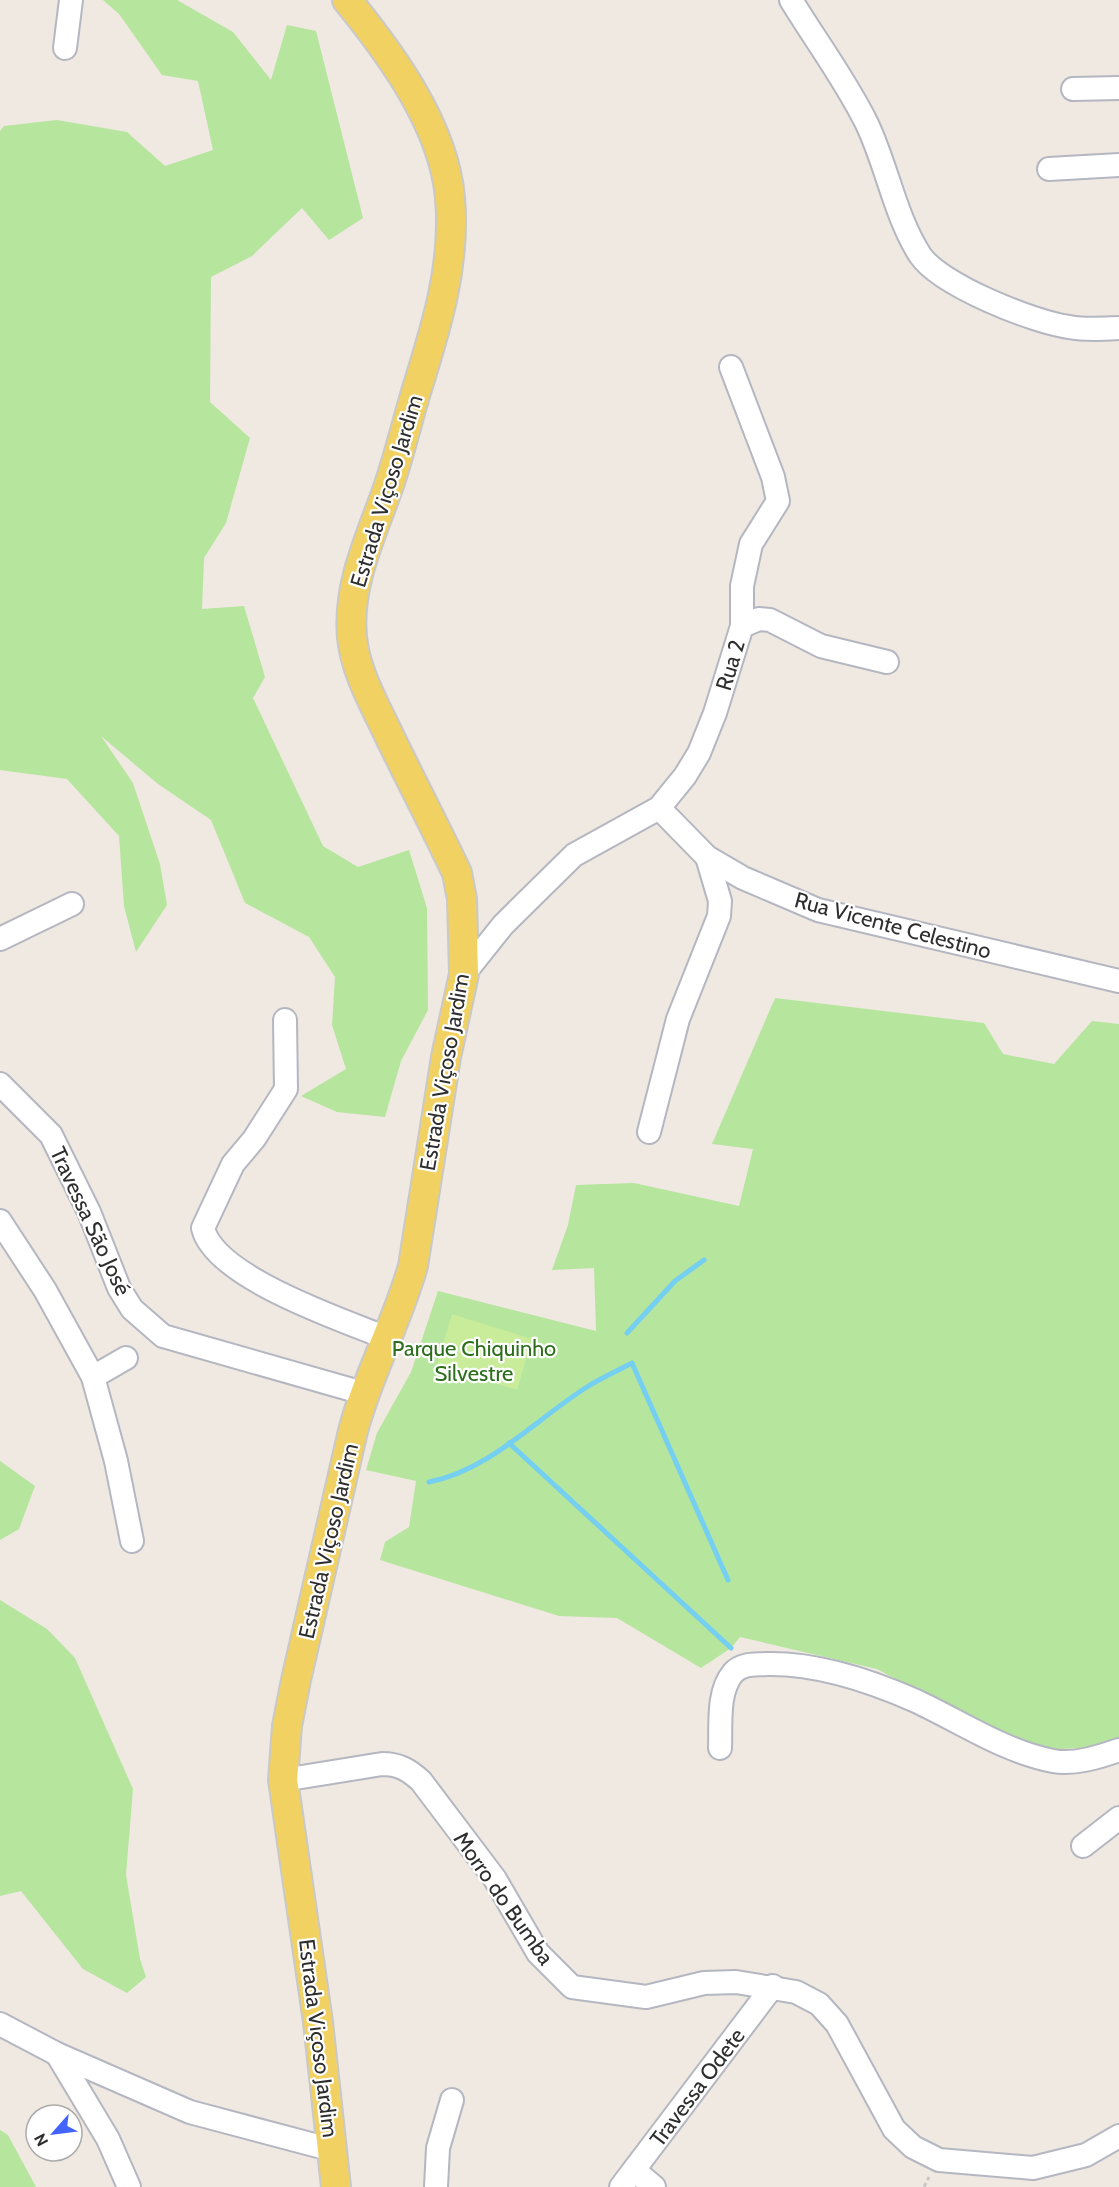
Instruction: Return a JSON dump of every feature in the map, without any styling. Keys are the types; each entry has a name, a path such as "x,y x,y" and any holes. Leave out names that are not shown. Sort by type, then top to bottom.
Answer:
{"main road":[{"name":"Estrada Viçoso Jardim","path":"336,2187 303,1908 283,1780 287,1726 327,1535 363,1393 404,1297 413,1266 446,1057 464,974 462,899 457,873 374,703 357,662 351,636 353,594 358,570 390,482 435,330 446,284 451,233 450,197 443,161 415,98 397,65 347,0"}],"street":[{"path":"65,48 71,0"},
{"path":"791,0 859,108 882,160 908,233 921,257 941,276 982,297 1035,318 1068,327 1119,328"},
{"path":"1073,89 1119,88"},
{"path":"1049,169 1119,165"},
{"path":"731,367 773,477 778,501 751,544 742,586 742,626"},
{"name":"Rua 2","path":"659,808 699,753 715,713 742,626 759,619 770,620 820,646 887,662"},
{"path":"464,974 503,925 574,855 659,808"},
{"name":"Rua Vicente Celestino","path":"659,808 707,857 743,878 818,910 1119,981"},
{"path":"649,1132 678,1019 719,916 720,901 707,857"},
{"path":"0,939 72,904"},
{"path":"285,1020 286,1089 254,1139 233,1164 202,1228 205,1240 220,1257 255,1280 296,1301 387,1338"},
{"name":"Travessa São José","path":"0,1084 51,1136 89,1212 119,1288 146,1324 163,1336 363,1393"},
{"path":"0,1221 45,1290 93,1377 116,1461 132,1541"},
{"path":"93,1377 126,1358"},
{"path":"720,1748 722,1701 734,1672 747,1665 794,1664 860,1681 915,1701 980,1735 1037,1757 1056,1762 1095,1759 1119,1750"},
{"name":"Morro do Bumba","path":"283,1780 382,1764 393,1764 408,1770 421,1781 495,1880 538,1953 572,1987 646,1997 704,1983 736,1982 773,1986 796,1992 819,2004 837,2024 894,2129 913,2147 939,2160 1033,2168 1086,2155 1119,2136"},
{"path":"1083,1846 1119,1818"},
{"name":"Travessa Odete","path":"627,2178 773,1986"},
{"path":"0,2024 57,2054 189,2112 333,2150"},
{"path":"57,2054 108,2139 129,2187"},
{"path":"436,2187 438,2148 452,2100"},
{"path":"627,2178 654,2187"}],"green space":[{"path":"103,0 177,0 233,32 271,80 287,25 316,31 363,218 329,240 302,208 252,256 211,277 210,402 250,438 226,523 204,558 202,609 244,606 265,677 253,698 323,846 358,867 409,850 427,908 428,1010 401,1061 385,1117 337,1112 301,1096 346,1069 332,1025 335,977 309,937 245,903 211,820 158,784 101,736 133,783 160,864 167,905 136,952 124,906 119,836 67,779 0,770 0,131 4,126 57,120 127,132 165,166 213,150 198,81 162,75 119,14"},
{"name":"Parque Chiquinho Silvestre","path":"775,998 984,1023 1003,1054 1054,1064 1092,1021 1119,1024 1119,1738 1096,1747 1028,1751 877,1669 740,1637 731,1648 701,1668 617,1618 559,1616 380,1560 385,1542 409,1527 416,1481 366,1470 377,1433 411,1372 438,1291 596,1331 594,1268 552,1270 568,1225 576,1185 634,1183 739,1206 753,1149 712,1144"},
{"name":"Parque Chiquinho Silvestre","path":"452,1314 532,1339 517,1390 437,1365"},
{"path":"0,1461 35,1486 19,1529 0,1540"},
{"path":"0,1600 47,1629 75,1658 133,1789 126,1875 140,1959 146,1977 127,1993 83,1969 21,1891 0,1896"},
{"path":"0,2130 8,2135 36,2187 0,2187"}],"waterway":[{"path":"627,1333 675,1281 704,1260"},
{"path":"429,1482 472,1467 512,1442 587,1387 632,1363 728,1580"},
{"path":"509,1443 731,1648"}]}
